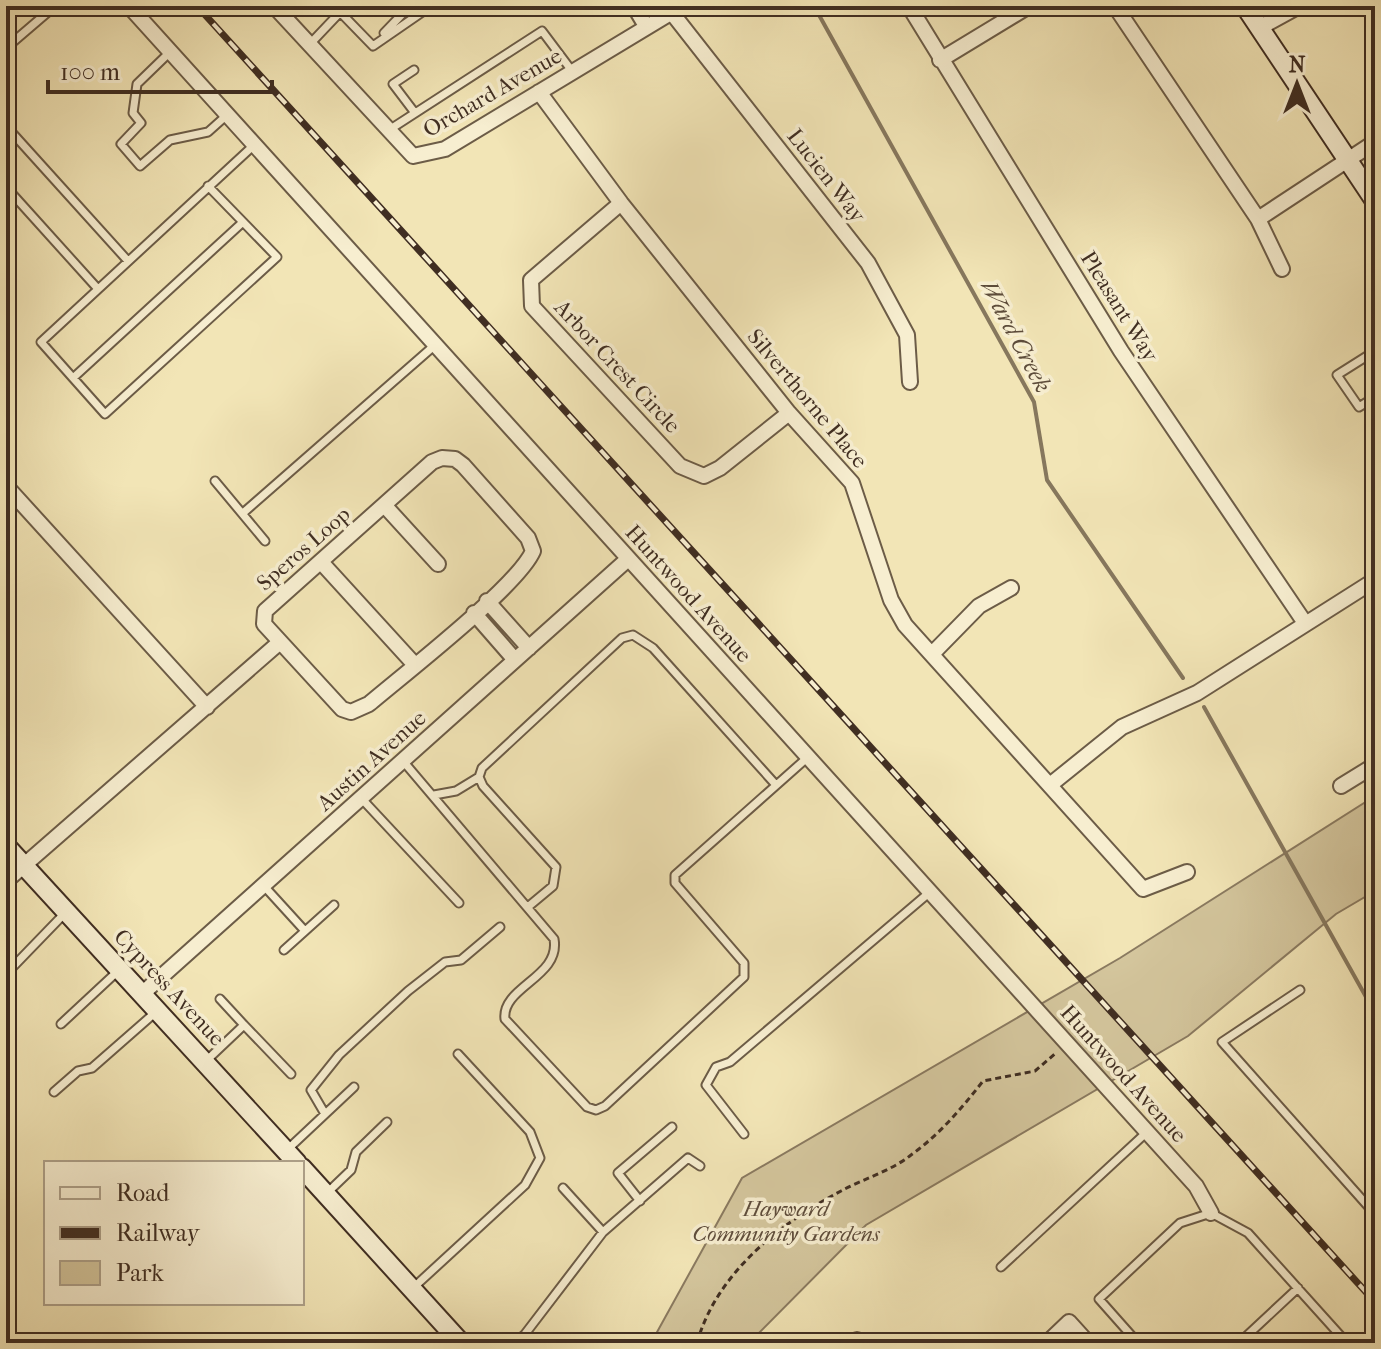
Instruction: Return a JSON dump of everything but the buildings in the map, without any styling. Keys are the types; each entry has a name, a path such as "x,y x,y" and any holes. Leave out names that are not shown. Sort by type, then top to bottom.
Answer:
{"street":[{"name":"Huntwood Avenue","path":"129,6 1196,1186 1211,1213"},
{"path":"634,6 646,26"},
{"name":"Pleasant Way","path":"909,6 1121,351 1305,623"},
{"path":"940,60 1029,6"},
{"path":"1115,6 1258,219 1282,269"},
{"path":"1245,6 1375,201"},
{"path":"1259,28 1299,6"},
{"name":"Orchard Avenue","path":"277,7 413,156 445,149 677,9"},
{"name":"Lucien Way","path":"677,9 868,263 907,335 910,382"},
{"name":"Silverthorne Place","path":"539,92 621,203 789,413 852,483 891,600 905,625 1143,889 1187,872"},
{"path":"1258,219 1375,142"},
{"name":"Arbor Crest Circle","path":"621,203 531,280 532,306 680,466 704,476 720,468 789,413"},
{"name":"Speros Loop","path":"442,458 455,459 463,465 528,538 533,551 528,562 474,613 369,704 351,712 334,702 264,624 265,611 321,562 432,462 442,458"},
{"path":"6,486 207,707"},
{"path":"385,506 438,564"},
{"name":"Austin Avenue","path":"143,993 628,559"},
{"path":"321,562 415,665"},
{"path":"1050,785 1122,727 1197,693 1375,580"},
{"path":"932,654 979,606 1011,588"},
{"path":"487,601 529,648"},
{"path":"474,613 515,660"},
{"path":"6,881 280,642"},
{"path":"1341,786 1375,765"},
{"name":"Cypress Avenue","path":"6,846 292,1157"},
{"path":"304,1170 461,1343"},
{"path":"1047,1343 1069,1322 1088,1343"},
{"path":"854,1343 857,1340 860,1343"}],"lane":[{"path":"6,48 55,6"},
{"path":"373,46 410,6"},
{"path":"373,46 431,6"},
{"path":"309,45 343,9 373,46"},
{"path":"387,131 542,31 572,71"},
{"path":"170,52 137,84 133,113 141,123 121,144 140,166 170,140 208,132 227,115"},
{"path":"414,70 393,84 415,113"},
{"path":"6,126 128,261"},
{"path":"208,186 277,257 105,414 41,342 208,186 254,145"},
{"path":"6,187 98,289"},
{"path":"73,378 243,222"},
{"path":"243,513 435,345"},
{"path":"1375,351 1337,375 1359,407 1375,397"},
{"path":"215,481 265,541"},
{"path":"434,795 456,791 479,777 482,768 622,638 633,635 653,648 776,785"},
{"path":"403,761 554,939 557,952 507,1005 505,1019 587,1107 600,1109 744,977 744,963 675,883 675,875 808,757"},
{"path":"479,777 483,786 556,867 553,886 529,906"},
{"path":"361,798 459,903"},
{"path":"264,886 305,931"},
{"path":"744,1134 706,1085 716,1067 730,1062 930,892"},
{"path":"284,950 334,905"},
{"path":"6,974 67,912"},
{"path":"325,1114 311,1090 339,1055 408,991 445,962 461,960 500,927"},
{"path":"61,1024 121,969"},
{"path":"1300,990 1222,1042 1375,1214"},
{"path":"220,999 291,1074"},
{"path":"54,1092 78,1071 92,1068 158,1009"},
{"path":"206,1061 244,1025"},
{"path":"411,1289 525,1185 540,1158 530,1132 458,1054"},
{"path":"292,1157 325,1114 354,1087"},
{"path":"325,1194 351,1170 356,1152 387,1122"},
{"path":"640,1201 618,1173 672,1127"},
{"path":"1001,1267 1147,1132"},
{"path":"515,1343 603,1232 688,1158 700,1166"},
{"path":"563,1188 603,1232"},
{"path":"1138,1343 1099,1299 1180,1223 1211,1213 1248,1233 1347,1343"},
{"path":"1239,1343 1298,1288"}],"path":[{"path":"697,1343 717,1296 734,1274 785,1225 838,1193 910,1157 952,1120 983,1081 1035,1071 1068,1044"}],"green space":[{"name":"Hayward Community Gardens","path":"1375,796 1375,891 1336,914 1188,1036 866,1225 749,1343 651,1343 742,1178 1120,958"}],"waterway":[{"name":"Ward Creek","path":"814,6 1034,402 1047,480 1183,678"},
{"name":"Ward Creek","path":"1204,707 1375,1013"}],"railway":[{"path":"197,6 1375,1302"}]}
